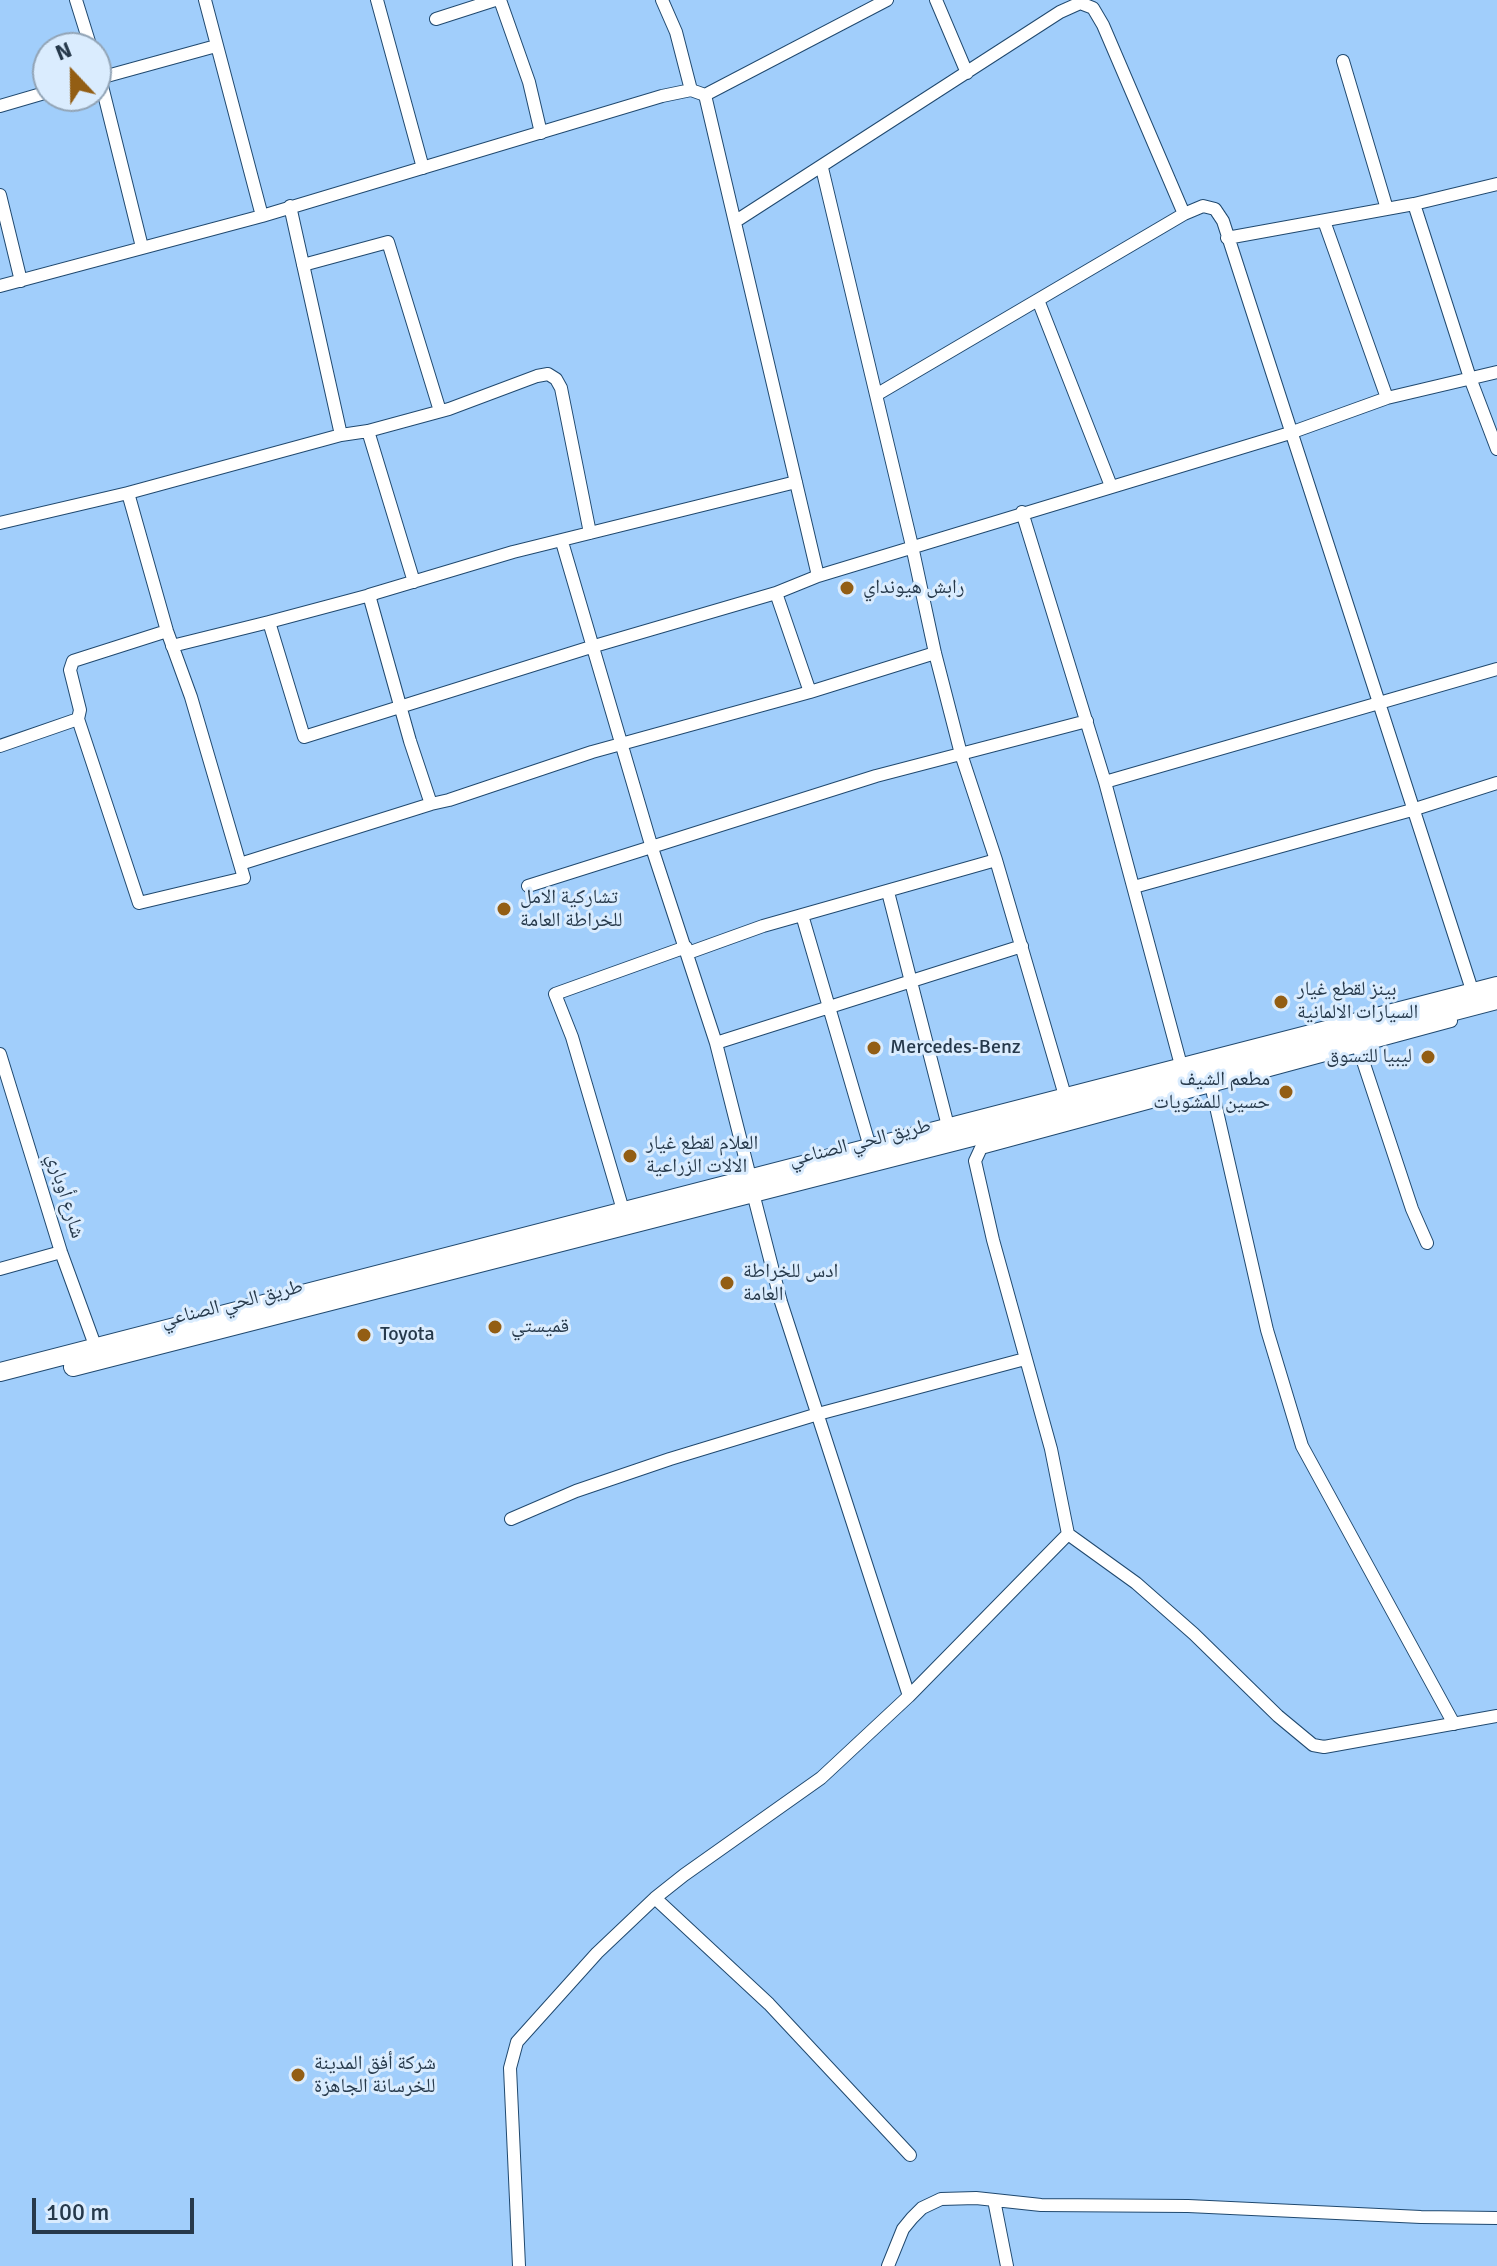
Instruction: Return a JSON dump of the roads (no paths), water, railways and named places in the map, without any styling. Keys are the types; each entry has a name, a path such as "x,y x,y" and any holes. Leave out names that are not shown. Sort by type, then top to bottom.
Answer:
{"highway":[{"path":"0,1372 623,1210 752,1185 948,1126 1066,1099 1497,986"},
{"name":"طريق الحي الصناعي","path":"0,1385 752,1185 970,1138 1497,1000"}],"street":[{"path":"76,0 86,32"},
{"path":"205,0 262,216"},
{"path":"377,0 423,168"},
{"path":"436,19 498,0 529,82 541,133"},
{"path":"662,0 676,32 691,90"},
{"path":"0,286 262,216 691,90 705,95 887,0"},
{"path":"936,0 967,73"},
{"path":"736,221 1060,12 1080,3 1096,4 1184,214"},
{"path":"112,74 216,46"},
{"path":"1343,61 1387,209"},
{"path":"705,95 818,576"},
{"path":"0,106 32,97"},
{"path":"107,112 142,247"},
{"path":"822,168 961,754 996,860 1066,1099"},
{"path":"1227,238 1414,204 1497,184"},
{"path":"0,195 21,281"},
{"path":"1414,204 1470,378 1497,449"},
{"path":"290,206 341,435"},
{"path":"876,395 1184,214 1203,206 1215,209 1223,221 1473,993"},
{"path":"1324,221 1387,398"},
{"path":"303,265 388,242 440,411"},
{"path":"1038,300 1111,486"},
{"path":"269,622 304,737 776,593 818,576 1022,512 1290,433 1387,398 1497,372"},
{"path":"0,523 128,493 341,435 368,431 440,411 548,374 556,379 561,388 590,533"},
{"path":"368,431 414,582"},
{"path":"172,646 375,593 513,552 796,482"},
{"path":"128,493 167,631 191,697 244,878 139,903 78,719 80,710 70,670 73,661 167,631"},
{"path":"1022,512 1105,782 1182,1069"},
{"path":"562,542 652,848 716,1043 781,1302 909,1696"},
{"path":"375,593 369,595 399,706 431,804"},
{"path":"776,593 810,692"},
{"path":"240,864 548,766 810,692 935,653"},
{"path":"1105,782 1497,669"},
{"path":"0,746 78,719"},
{"path":"528,886 876,776 1087,721"},
{"path":"1134,887 1412,810 1497,783"},
{"path":"623,1210 572,1037 555,994 802,915 996,860"},
{"path":"888,892 948,1126"},
{"path":"802,915 870,1147"},
{"path":"716,1043 1022,946"},
{"path":"975,1161 977,1153 985,1145 1497,1009"},
{"path":"1358,1046 1412,1209 1427,1243"},
{"name":"شارع أوباري","path":"0,1054 61,1252 96,1348"},
{"path":"1211,1085 1267,1330 1302,1446 1454,1724"},
{"path":"970,1138 1025,1359 1051,1449 1068,1534 1136,1583 1183,1623 1278,1716 1313,1745 1324,1747 1497,1716"},
{"path":"0,1269 61,1252"},
{"path":"511,1519 576,1491 670,1459 818,1414 1025,1359"},
{"path":"519,2266 512,2055 517,2042 597,1953 655,1898 821,1778 909,1696 1068,1534"},
{"path":"655,1898 769,2004 910,2155"},
{"path":"888,2266 903,2229 922,2208 941,2199 1041,2205 1188,2206 1497,2218"},
{"path":"994,2200 1007,2266"}],"place":[{"name":"رابش هيونداي","path":"847,588"},
{"name":"تشاركية الامل للخراطة العامة","path":"504,909"},
{"name":"بينز لقطع غيار السيارات الالمانية","path":"1281,1002"},
{"name":"Mercedes-Benz","path":"874,1048"},
{"name":"ليبيا للتسوق","path":"1428,1057"},
{"name":"مطعم الشيف حسين للمشويات","path":"1286,1092"},
{"name":"العلام لقطع غيار الالات الزراعية","path":"630,1156"},
{"name":"ادس للخراطة العامة","path":"727,1283"},
{"name":"قميستي","path":"495,1327"},
{"name":"Toyota","path":"364,1335"},
{"name":"شركة أفق المدينة للخرسانة الجاهزة","path":"298,2075"}]}
